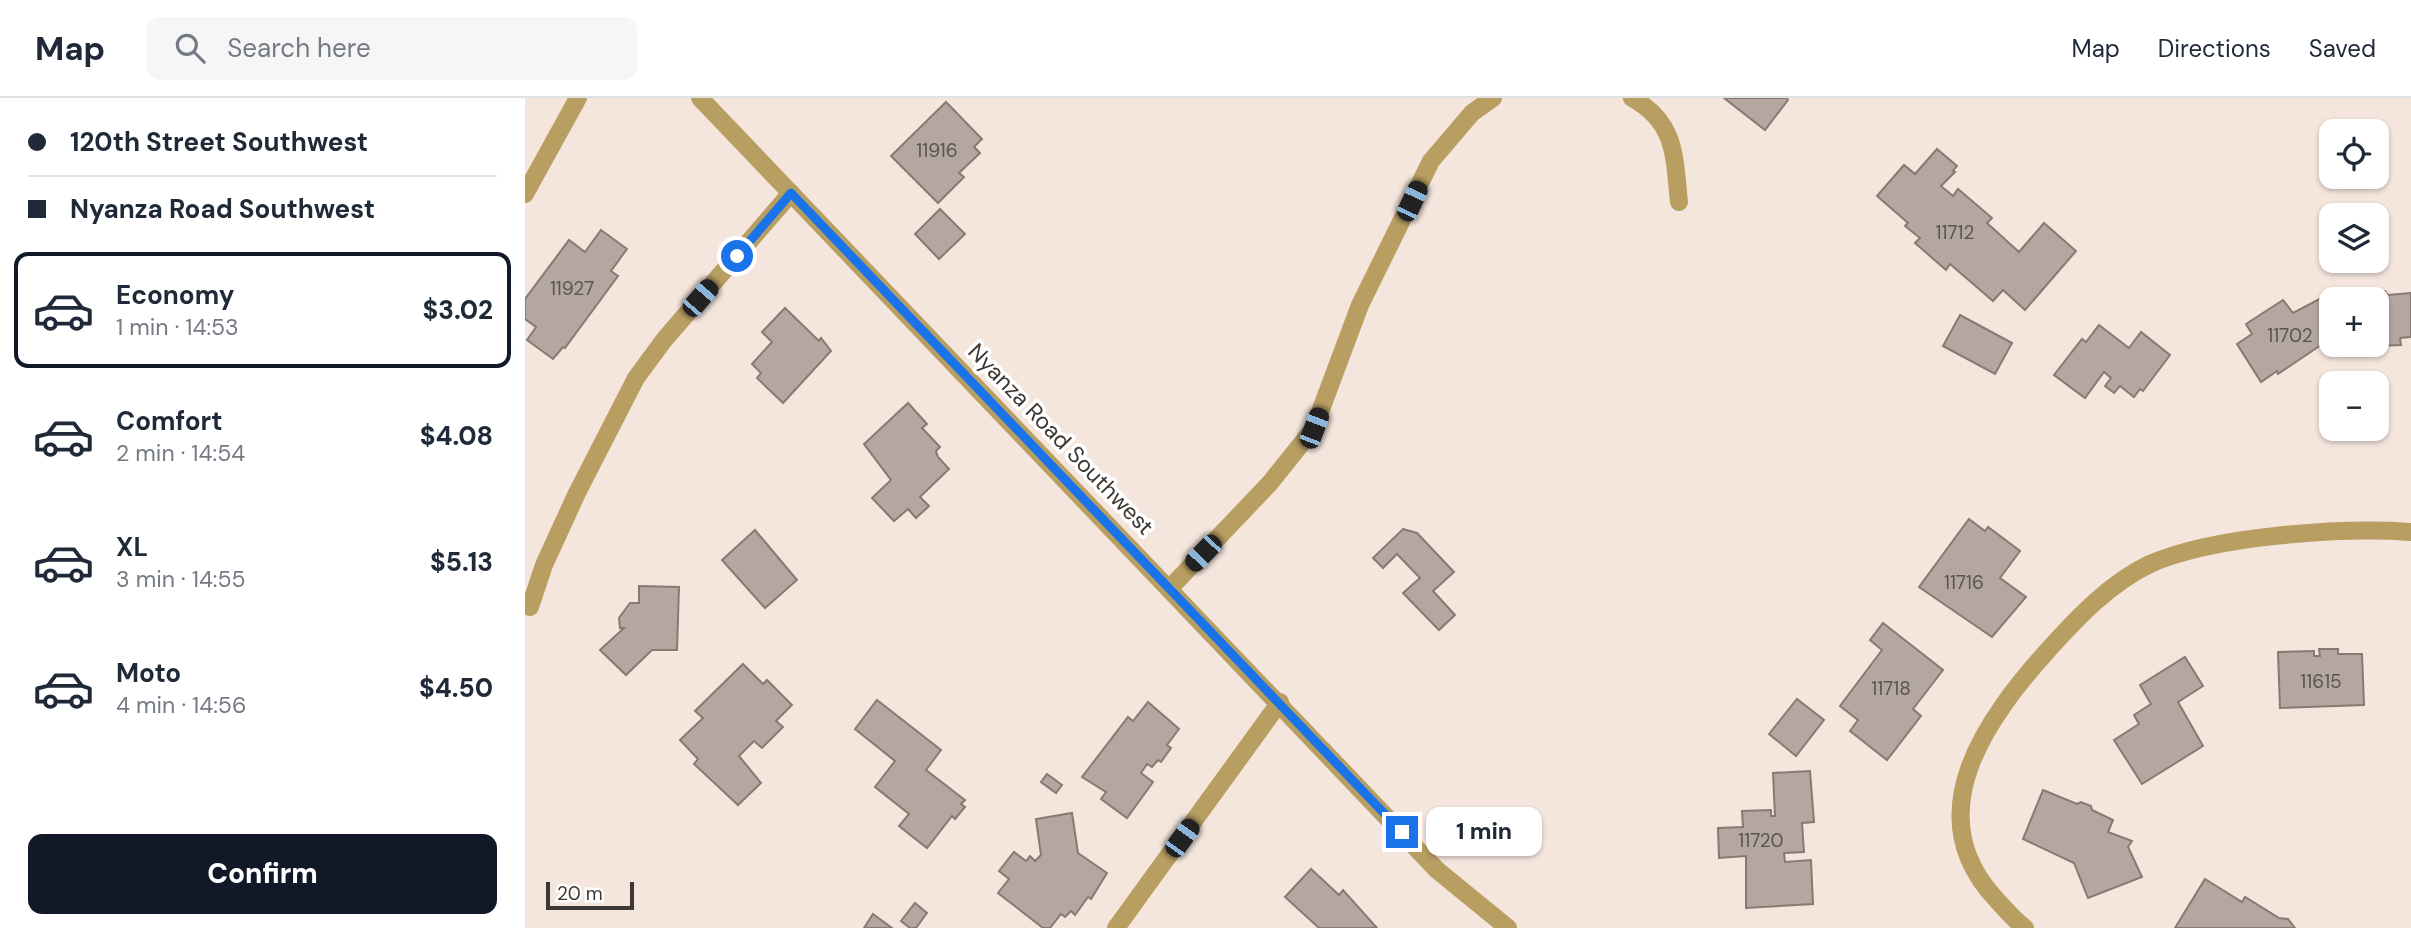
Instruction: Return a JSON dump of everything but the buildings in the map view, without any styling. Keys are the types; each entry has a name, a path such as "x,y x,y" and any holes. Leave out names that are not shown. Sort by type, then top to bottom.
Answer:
{"street":[{"path":"525,194 578,98"},
{"name":"Nyanza Road Southwest","path":"700,98 1280,702 1486,922 1508,928"},
{"path":"1170,588 1270,484 1314,428 1360,305 1431,161 1472,113 1493,98"},
{"path":"1632,98 1661,122 1673,143 1679,202"},
{"path":"530,607 544,565 577,493 635,379 664,340 791,193"},
{"path":"2025,928 1980,882 1969,864 1962,816 1964,779 1971,757 1995,716 2023,678 2084,611 2133,574 2185,552 2276,535 2411,532"},
{"path":"1116,928 1280,702"}],"route":[{"path":"737,256 791,193 1402,832"}]}
